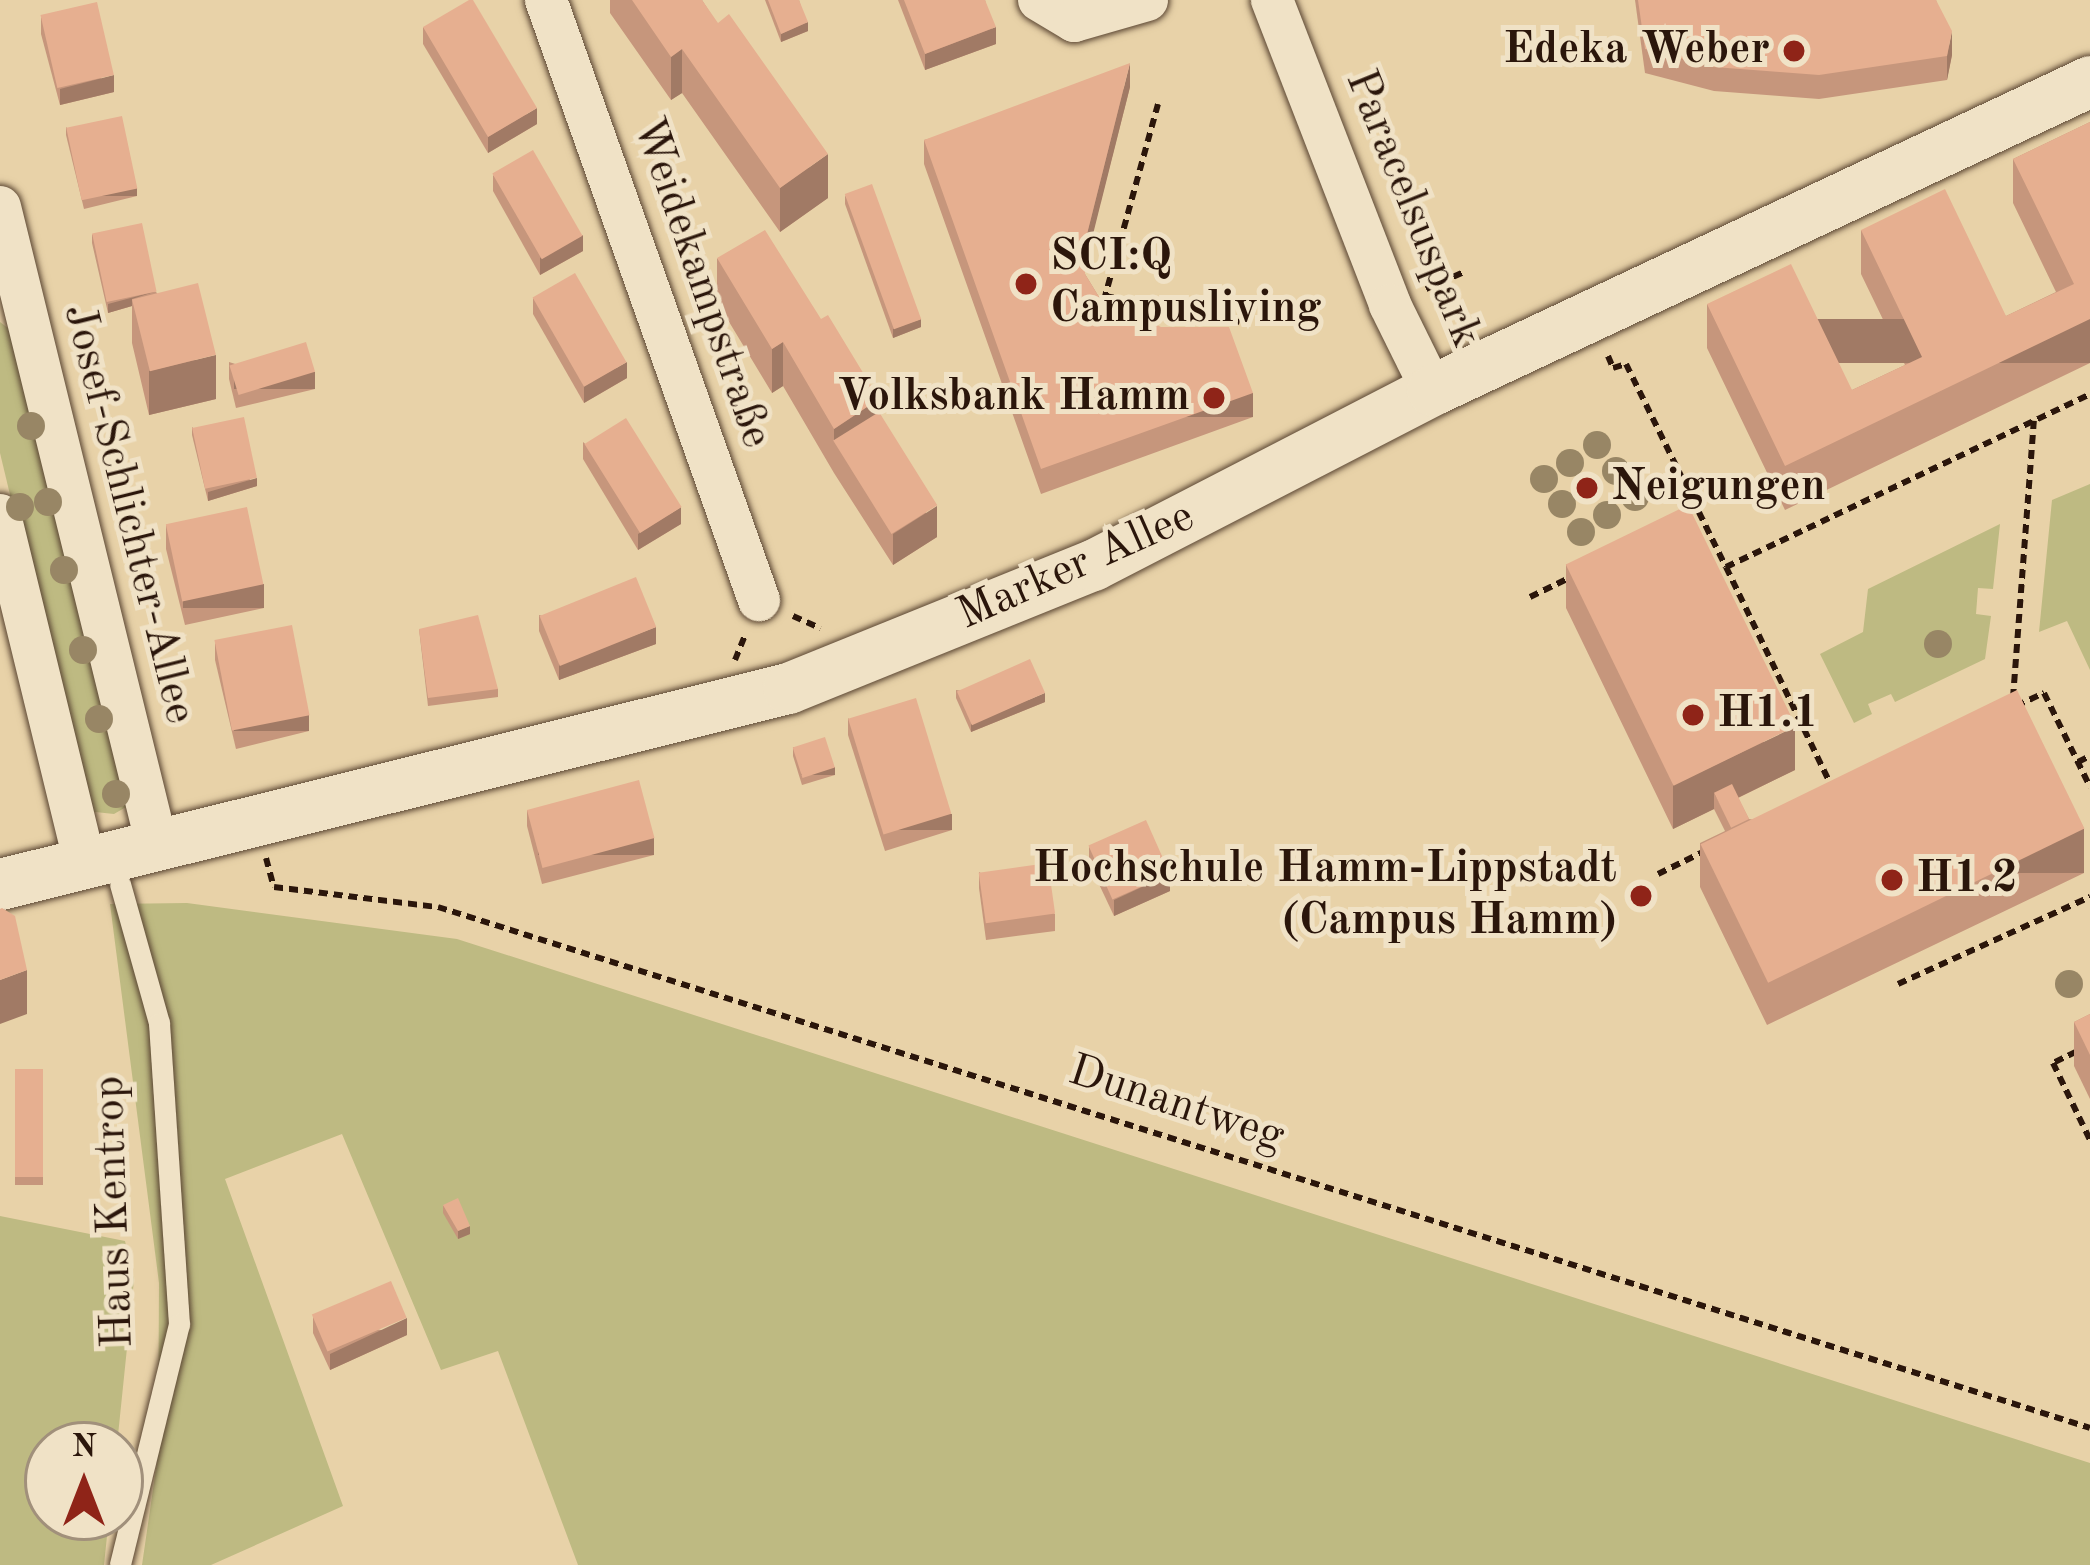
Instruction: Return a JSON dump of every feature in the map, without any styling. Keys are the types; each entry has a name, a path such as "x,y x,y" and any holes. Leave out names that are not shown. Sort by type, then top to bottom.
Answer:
{"street":[{"name":"Weidekampstraße","path":"545,0 759,600"},
{"path":"1039,0 1074,21 1147,0"},
{"name":"Paracelsuspark","path":"1272,0 1390,305 1432,390"},
{"name":"Marker Allee","path":"0,884 118,862 788,688 1093,565 1432,390 2090,80"},
{"name":"Josef-Schlichter-Allee","path":"0,207 11,302 118,862"},
{"path":"0,514 118,862"}],"lane":[{"name":"Haus Kentrop","path":"118,862 159,1023 178,1324 120,1565"}],"path":[{"path":"1159,104 1106,296 1240,322"},
{"path":"1607,353 1613,368 1626,364 1834,790"},
{"path":"1726,566 2090,394"},
{"path":"2034,421 2012,708 2044,693 2090,787"},
{"path":"1680,525 1701,515"},
{"path":"1530,597 1576,575"},
{"path":"809,639 828,632"},
{"path":"732,668 751,661"},
{"path":"2078,762 2090,756"},
{"path":"1816,799 1854,782"},
{"name":"Dunantweg","path":"264,848 274,887 438,907 2090,1428"},
{"path":"1658,874 1708,850"},
{"path":"1898,985 2090,897"},
{"path":"2090,1045 2053,1063 2090,1141"}],"shaded area":[{"path":"0,322 13,332 126,807 114,814 86,811 0,453"},
{"path":"2090,484 2090,670 2067,621 2039,632 2052,500"},
{"path":"2000,524 1993,589 1978,588 1976,614 1991,616 1985,659 1895,702 1891,694 1868,704 1872,714 1854,723 1820,654 1863,632 1868,589"},
{"path":"187,903 457,939 2090,1463 2090,1565 578,1565 498,1351 441,1370 342,1134 225,1179 343,1506 211,1565 142,1565 158,1455 159,1283 110,904"},
{"path":"0,1216 125,1241 134,1280 119,1421 24,1421 24,1541 106,1541 104,1565 0,1565"}],"building":[{"path":"469,0 537,108 488,137 423,27"},
{"path":"632,0 702,0 718,23 729,14 828,154 780,188 682,49 671,57"},
{"path":"768,0 799,0 808,22 781,34"},
{"path":"904,0 985,0 996,27 925,54"},
{"name":"Edeka Weber","path":"1638,0 1936,0 1952,31 1947,56 1819,75 1714,67 1645,49"},
{"path":"97,2 114,75 57,88 40,15"},
{"name":"SCI:Q Campusliving","path":"1130,63 1084,246 1085,274 1099,297 1161,327 1229,327 1253,393 1041,469 924,140"},
{"path":"122,116 137,188 82,200 66,128"},
{"path":"2090,122 2090,319 1785,466 1707,304 1791,264 1852,390 1922,357 1861,230 1945,189 2006,316 2074,284 2013,159"},
{"path":"533,150 582,236 542,259 492,174"},
{"path":"872,184 921,319 894,329 845,194"},
{"path":"142,223 157,291 107,302 92,234"},
{"path":"765,230 821,319 828,315 879,399 834,429 783,342 772,349 717,258"},
{"path":"575,273 626,362 584,387 533,298"},
{"path":"198,283 216,355 150,371 132,299"},
{"path":"306,342 315,372 239,395 229,365"},
{"path":"879,412 937,505 891,534 833,441"},
{"path":"244,417 257,478 205,489 192,428"},
{"path":"626,418 682,507 640,533 584,444"},
{"name":"H1.1","path":"1688,505 1796,726 1674,786 1566,565"},
{"path":"247,507 263,584 182,602 166,524"},
{"path":"636,577 656,627 560,666 540,616"},
{"path":"478,615 498,689 428,698 419,629"},
{"path":"292,625 310,715 232,730 214,640"},
{"path":"1030,659 1045,693 972,725 957,692"},
{"name":"H1.2","path":"2017,690 2085,828 1768,983 1701,844"},
{"path":"916,698 951,814 883,834 848,719"},
{"path":"825,737 835,767 803,778 793,748"},
{"path":"639,780 655,838 542,868 527,810"},
{"path":"1732,784 1749,819 1731,828 1714,793"},
{"path":"1146,820 1170,874 1112,900 1088,846"},
{"path":"1048,863 1055,914 986,923 979,873"},
{"path":"0,909 15,916 27,970 0,980"},
{"path":"2090,1014 2090,1055 2074,1022"},
{"path":"15,1069 43,1069 43,1177 15,1177"},
{"path":"458,1198 470,1226 458,1231 443,1205"},
{"path":"391,1281 407,1318 327,1351 312,1315"}],"place":[{"name":"Edeka Weber","path":"1794,51"},
{"name":"SCI:Q Campusliving","path":"1026,284"},
{"name":"Volksbank Hamm","path":"1214,398"},
{"name":"Neigungen","path":"1587,488"},
{"name":"H1.1","path":"1693,715"},
{"name":"H1.2","path":"1892,880"},
{"name":"Hochschule Hamm-Lippstadt (Campus Hamm)","path":"1641,896"}]}
